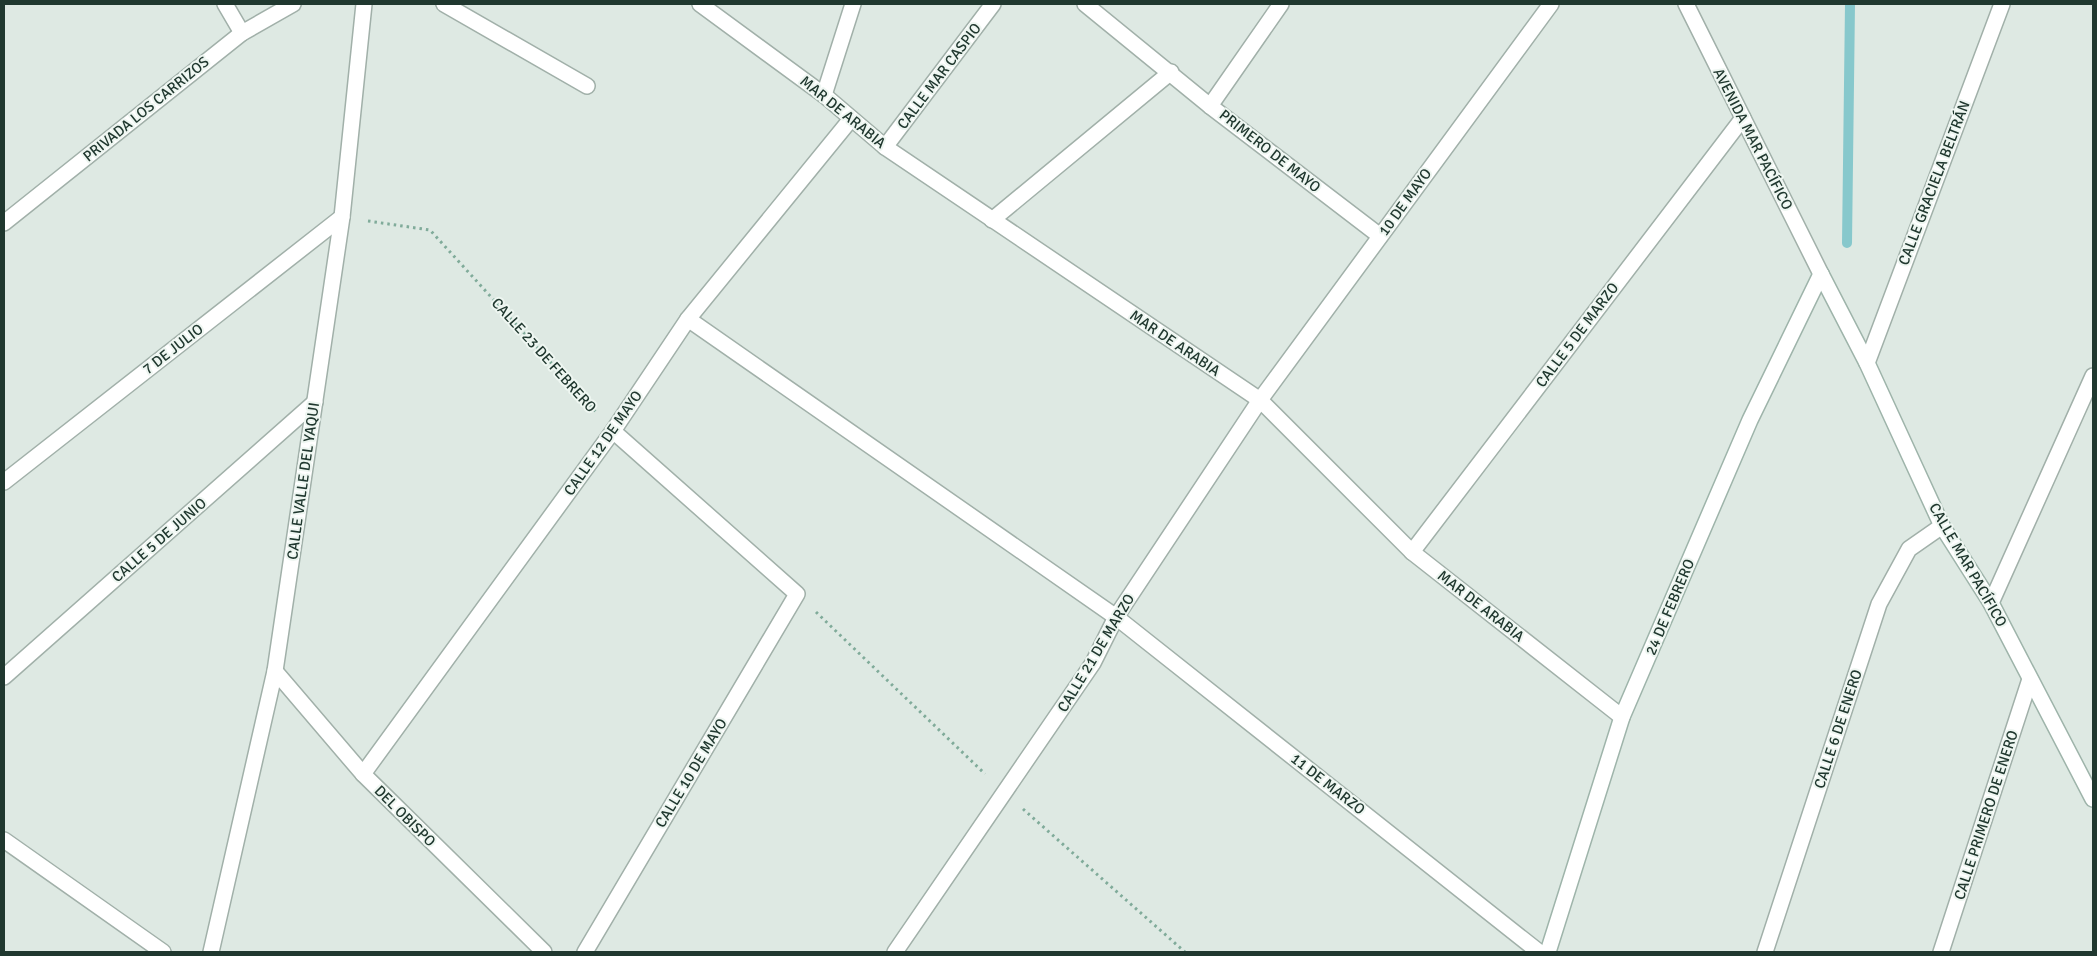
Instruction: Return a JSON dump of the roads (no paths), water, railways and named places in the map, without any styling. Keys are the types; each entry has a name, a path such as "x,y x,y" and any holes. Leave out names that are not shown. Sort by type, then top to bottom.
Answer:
{"street":[{"path":"225,4 242,33"},
{"name":"PRIVADA LOS CARRIZOS","path":"4,223 242,33 293,4"},
{"name":"CALLE VALLE DEL YAQUI","path":"210,952 275,671 342,217 364,4"},
{"path":"444,4 587,86"},
{"name":"MAR DE ARABIA","path":"700,4 824,95 886,148 1260,400 1412,552 1622,718"},
{"path":"824,95 854,4"},
{"name":"CALLE MAR CASPIO","path":"886,148 993,4"},
{"path":"1085,4 1171,72 1210,106"},
{"name":"PRIMERO DE MAYO","path":"1281,4 1210,106 1380,236"},
{"name":"10 DE MAYO","path":"1260,400 1551,4"},
{"name":"AVENIDA MAR PACÍFICO","path":"1686,4 1821,274"},
{"name":"CALLE GRACIELA BELTRÁN","path":"1867,362 2002,4"},
{"path":"992,220 1171,72"},
{"name":"CALLE 5 DE MARZO","path":"1412,552 1743,118"},
{"name":"CALLE 12 DE MAYO","path":"363,774 613,431 688,319 851,119"},
{"name":"7 DE JULIO","path":"4,482 342,217"},
{"name":"CALLE MAR PACÍFICO","path":"1821,274 1867,362 1942,526 1991,603 2093,799"},
{"name":"24 DE FEBRERO","path":"1548,952 1622,718 1750,420 1821,274"},
{"name":"11 DE MARZO","path":"688,319 1116,617 1539,952"},
{"path":"1991,603 2093,376"},
{"name":"CALLE 21 DE MARZO","path":"895,952 1093,663 1116,617 1260,400"},
{"name":"CALLE 5 DE JUNIO","path":"4,677 315,402"},
{"name":"CALLE 10 DE MAYO","path":"585,952 797,594 613,431"},
{"name":"CALLE 6 DE ENERO","path":"1765,952 1879,604 1909,549 1942,526"},
{"name":"DEL OBISPO","path":"275,671 363,774 544,952"},
{"name":"CALLE PRIMERO DE ENERO","path":"1941,952 2030,679"},
{"path":"4,840 163,952"}],"waterway":[{"path":"1847,243 1850,4"}]}
